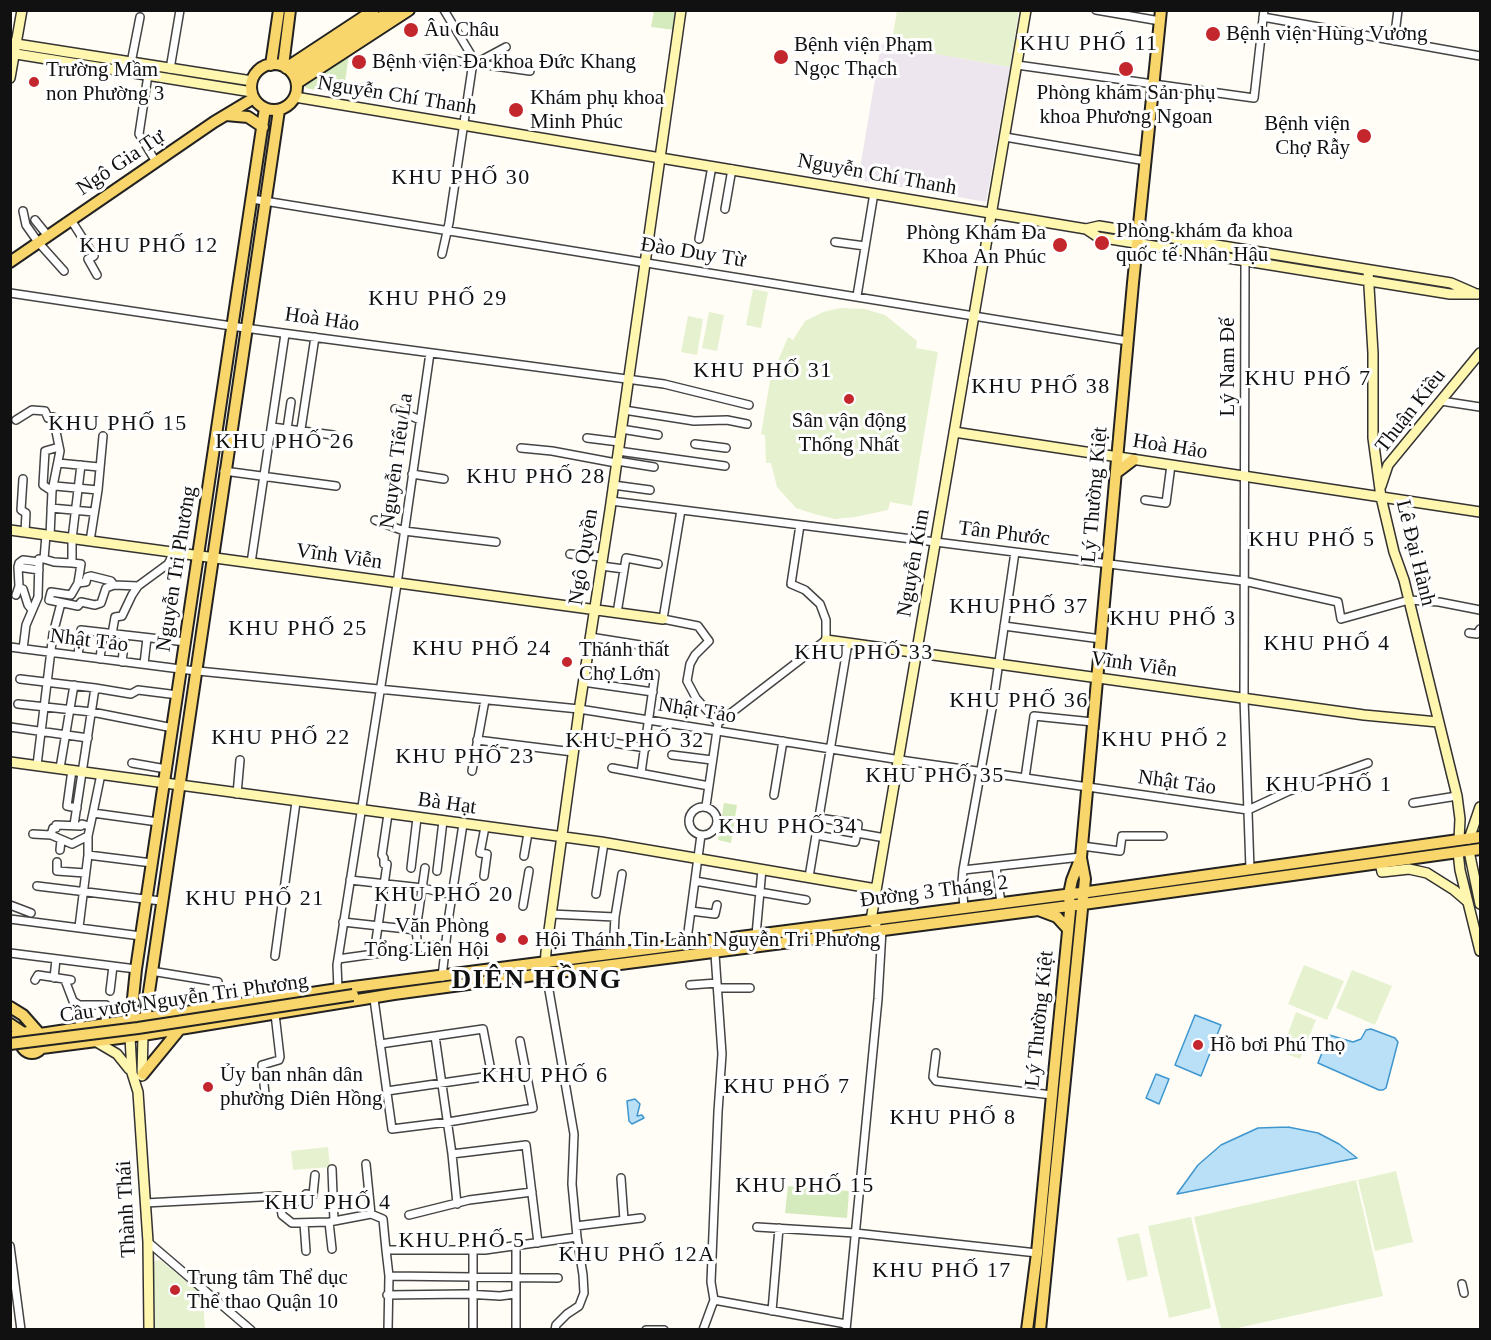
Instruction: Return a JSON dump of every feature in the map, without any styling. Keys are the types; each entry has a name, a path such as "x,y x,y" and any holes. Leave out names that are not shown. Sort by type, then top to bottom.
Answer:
{"main road":[{"path":"271,65 279,10"},
{"path":"290,10 290,73 295,98 279,110 265,108 253,90 259,70 271,65 290,73"},
{"path":"290,73 374,10"},
{"path":"290,73 392,10"},
{"path":"290,73 409,10"},
{"name":"Lý Thường Kiệt","path":"1027,1329 1037,1253 1068,929 1069,894 1081,851 1160,16"},
{"name":"Ngô Gia Tự","path":"10,262 226,115 253,90"},
{"name":"Nguyễn Tri Phương","path":"143,1035 245,328 265,108"},
{"name":"Nguyễn Tri Phương","path":"130,1037 136,969 233,326 279,110"},
{"path":"226,115 248,117 263,127"},
{"path":"1116,473 1133,460"},
{"path":"212,470 224,471"},
{"path":"1463,851 1467,836"},
{"name":"Đường 3 Tháng 2","path":"1098,896 1250,869 1467,836"},
{"name":"Đường 3 Tháng 2","path":"714,946 756,935 1069,894 1082,898 1480,849"},
{"name":"Lý Thường Kiệt","path":"1040,1329 1082,898 1084,873 1081,851"},
{"path":"1080,920 1098,896 1084,873"},
{"name":"Đường 3 Tháng 2","path":"358,994 714,946 882,930 1069,906 1082,898"},
{"path":"1038,910 1058,916 1068,929"},
{"name":"Đường 3 Tháng 2","path":"16,1036 31,1031 39,1033 144,1020 201,1008 298,994 338,989 393,989 442,977 545,968 613,953 686,950"},
{"name":"Đường 3 Tháng 2","path":"24,1050 34,1053 42,1048 375,1002 393,989"},
{"name":"Cầu vượt Nguyễn Tri Phương","path":"16,1036 138,1028 358,994"},
{"path":"10,1007 23,1016 39,1033 43,1041 42,1048"},
{"path":"10,1024 24,1050 10,1051"},
{"path":"137,1073 179,1030"}],"street":[{"path":"10,78 13,49 22,10"},
{"path":"170,69 180,10"},
{"path":"441,254 448,230 473,62 444,10"},
{"name":"Ngô Quyền","path":"545,968 575,737 681,10"},
{"name":"Nguyễn Kim","path":"871,920 1026,10"},
{"path":"1096,10 1160,16"},
{"path":"1394,41 1398,10"},
{"path":"1017,65 1254,98 1263,14 1480,56"},
{"path":"131,63 140,17"},
{"path":"473,62 485,60 506,47"},
{"path":"13,49 170,69 253,90"},
{"path":"13,49 148,75 253,90"},
{"path":"423,60 436,58 530,71"},
{"path":"148,75 139,134 156,162"},
{"name":"Nguyễn Chí Thanh","path":"295,98 1086,229 1099,226 1138,238"},
{"path":"1005,137 1146,161"},
{"path":"699,239 712,166"},
{"path":"724,209 732,169"},
{"path":"857,296 874,193"},
{"name":"Đào Duy Từ","path":"258,200 1128,341"},
{"path":"23,211 26,225 43,239"},
{"path":"36,220 43,239 64,270"},
{"path":"71,220 94,256 88,259 97,275"},
{"path":"1138,238 1245,250 1451,283 1477,294"},
{"path":"1138,238 1245,261 1450,294 1477,294"},
{"path":"836,242 865,246"},
{"path":"1245,250 1245,261"},
{"path":"1277,266 1279,255"},
{"name":"Lý Nam Đế","path":"1245,261 1244,698 1250,869"},
{"name":"Lê Đại Hành","path":"1368,270 1373,353 1372,438 1381,497 1394,552 1409,600 1467,836"},
{"path":"1384,283 1386,273"},
{"name":"Hoà Hảo","path":"10,293 285,334 664,384 749,405"},
{"path":"250,563 285,334"},
{"path":"301,429 315,337"},
{"name":"Nguyễn Tiểu La","path":"338,989 337,962 397,584 430,353"},
{"name":"Thuận Kiều","path":"1381,497 1382,483 1388,465 1480,354"},
{"path":"1441,401 1480,407"},
{"path":"287,429 291,402"},
{"path":"395,409 420,420"},
{"path":"16,420 32,410 45,411 48,418 53,417 59,447 38,597 26,625 23,649"},
{"path":"624,410 694,421 727,420 747,424"},
{"path":"272,427 333,435"},
{"path":"621,429 658,435"},
{"name":"Hoà Hảo","path":"954,432 1480,512"},
{"path":"90,541 103,436"},
{"path":"586,438 618,454 654,467"},
{"path":"695,444 726,448"},
{"path":"59,447 45,451 43,485 53,488 98,490"},
{"path":"520,448 657,455 688,462 725,466"},
{"path":"58,463 99,467"},
{"path":"72,563 72,539 81,465"},
{"path":"1145,500 1166,503 1171,465"},
{"path":"224,471 336,486"},
{"path":"412,474 444,479"},
{"path":"23,479 21,510 26,513 25,532"},
{"path":"613,485 650,490"},
{"name":"Tân Phước","path":"611,501 1244,581 1338,602 1341,620 1409,600 1439,602 1480,610"},
{"path":"51,508 94,512"},
{"path":"681,510 663,619 698,626 710,641 694,655 687,673 687,681 696,699 718,727"},
{"path":"375,520 404,531 496,542"},
{"path":"706,807 718,727 826,640 826,620 820,604 806,590 791,584 800,525"},
{"name":"Vĩnh Viễn","path":"10,530 663,619"},
{"path":"964,908 963,875 999,664 1015,552"},
{"path":"112,634 115,617 122,616 138,586 168,564 174,553"},
{"path":"570,554 624,569"},
{"path":"617,613 626,558 658,564"},
{"path":"32,610 27,605 23,589 17,591 18,567 23,560 81,564 78,583 71,595 51,592 49,600 61,603 78,606 81,602 95,605 101,603 106,588 114,585 138,586"},
{"path":"78,583 86,582 87,577 91,576 111,581 114,585"},
{"path":"37,765 53,634 61,603"},
{"path":"1004,626 1101,639"},
{"path":"1469,633 1477,634 1480,628"},
{"path":"78,656 81,630 186,642"},
{"path":"100,659 103,633"},
{"path":"122,662 125,635"},
{"path":"590,637 659,648"},
{"path":"144,664 147,638"},
{"name":"Vĩnh Viễn","path":"826,640 1364,715 1438,722"},
{"path":"809,877 848,643"},
{"name":"Nhật Tảo","path":"10,647 182,669 579,709 718,727 783,741 898,760 1248,810 1289,791 1368,763"},
{"path":"641,773 655,674"},
{"path":"20,679 95,687 131,694 138,690 178,695"},
{"path":"583,682 653,692"},
{"path":"60,768 74,685"},
{"path":"71,825 77,808 95,687"},
{"path":"472,771 484,700"},
{"path":"18,704 92,712 172,728"},
{"path":"1026,778 1034,716 1093,722"},
{"path":"10,727 88,738"},
{"path":"575,737 646,748"},
{"path":"477,740 573,752"},
{"path":"774,795 783,741"},
{"path":"672,755 712,760"},
{"path":"237,794 240,760"},
{"name":"Bà Hạt","path":"10,762 604,843 876,889"},
{"path":"132,763 166,769"},
{"path":"612,768 709,786"},
{"path":"72,770 67,806 77,808"},
{"path":"79,927 88,855 89,825 100,774"},
{"path":"1413,803 1456,796"},
{"path":"275,956 296,802"},
{"path":"706,807 716,814 717,823 713,831 701,835 693,831 689,818 693,810 706,807"},
{"path":"1467,836 1480,807"},
{"path":"93,813 158,822"},
{"path":"374,954 384,885 386,864 382,855 388,814"},
{"path":"411,868 417,818"},
{"path":"816,835 855,842 857,833 858,824 819,818"},
{"path":"437,872 443,821"},
{"path":"442,977 463,824"},
{"path":"51,835 56,825 89,825"},
{"path":"484,876 487,854 480,853 485,827"},
{"path":"524,856 528,833"},
{"path":"857,833 885,838"},
{"path":"33,834 51,835 72,844 88,836"},
{"path":"686,950 701,835"},
{"path":"963,875 1081,851 1120,851 1122,836 1163,836"},
{"path":"60,850 62,840"},
{"path":"597,894 604,843"},
{"path":"1463,851 1460,870 1480,951"},
{"path":"1463,851 1480,904"},
{"path":"88,855 152,862"},
{"path":"57,862 57,871 85,873"},
{"path":"1380,863 1382,872 1409,869 1427,873 1468,902"},
{"path":"996,867 1001,903"},
{"path":"418,948 416,930 425,868"},
{"path":"756,935 762,869"},
{"path":"524,906 529,871"},
{"path":"613,953 615,917 622,874"},
{"path":"350,880 423,888 452,895"},
{"path":"695,881 806,900"},
{"path":"37,886 161,901"},
{"path":"10,905 31,913"},
{"path":"691,911 715,914 717,905"},
{"path":"551,914 615,917"},
{"path":"10,919 141,936"},
{"path":"714,1300 846,1327 878,999 882,930 871,920"},
{"path":"343,922 416,930"},
{"path":"337,962 374,954 446,944"},
{"path":"703,1329 714,1300 711,1282 722,1054 714,946"},
{"path":"10,953 136,969"},
{"path":"54,978 56,959"},
{"path":"110,991 113,966"},
{"path":"545,968 574,1134 572,1184 584,1293 579,1306 567,1314 555,1329"},
{"path":"151,971 218,981"},
{"path":"35,980 38,975 68,980 73,1001 79,1005 106,1005 105,1025"},
{"path":"690,985 750,988"},
{"path":"375,1002 392,1130 533,1108 520,1041"},
{"path":"79,1005 80,1028"},
{"path":"266,1103 262,1065 280,1058 275,1017"},
{"path":"380,1044 483,1029 492,1076"},
{"name":"Thành Thái","path":"137,1073 143,1035"},
{"path":"435,1036 457,1204"},
{"name":"Thành Thái","path":"130,1037 138,1087 148,1242 149,1329"},
{"path":"95,1041 117,1054 137,1073"},
{"path":"936,1053 933,1077 936,1081 1052,1095"},
{"path":"387,1091 525,1071"},
{"path":"452,1154 526,1145 538,1243"},
{"path":"366,1164 371,1214"},
{"path":"332,1169 332,1249"},
{"path":"279,1200 306,1202 306,1194 313,1195 315,1175"},
{"path":"621,1178 624,1220"},
{"path":"409,1215 469,1200 532,1192"},
{"path":"145,1203 279,1196 282,1215 292,1223 332,1221 371,1214 383,1219 389,1276 388,1329"},
{"path":"576,1226 642,1218"},
{"path":"304,1223 306,1251"},
{"path":"757,1227 855,1233 1037,1253"},
{"path":"772,1311 779,1228"},
{"path":"386,1250 473,1250 577,1237"},
{"path":"148,1242 251,1329"},
{"path":"10,1246 21,1329"},
{"path":"516,1246 516,1329"},
{"path":"473,1250 473,1329"},
{"path":"389,1276 558,1278"},
{"path":"1462,1284 1464,1293"},
{"path":"387,1295 500,1296 515,1294"},
{"path":"646,1329 663,1329"}],"shaded area":[{"path":"881,44 1010,67 986,202 889,185 889,182 858,180"}],"green space":[{"path":"654,11 678,11 675,30 651,27"},
{"path":"897,11 1019,11 1010,67 891,46"},
{"path":"349,54 343,96 306,88 304,84"},
{"path":"753,289 768,292 761,328 746,325"},
{"name":"Sân vận động Thống Nhất","path":"841,308 865,309 885,315 917,341 916,348 938,352 912,506 890,502 888,510 835,519 796,508 777,487 771,463 766,463 765,435 761,434 773,363 777,363 788,337 793,340 805,321 823,312"},
{"path":"709,312 724,315 717,351 702,348"},
{"path":"688,316 703,319 697,355 681,352"},
{"path":"724,803 737,805 731,843 718,840"},
{"path":"1304,965 1344,981 1327,1020 1288,1004"},
{"path":"1352,970 1392,986 1375,1025 1336,1008"},
{"path":"1296,1012 1316,1020 1300,1059 1281,1052"},
{"path":"328,1147 330,1167 293,1170 291,1151"},
{"path":"1396,1171 1413,1242 1375,1251 1358,1180"},
{"path":"1356,1180 1383,1296 1233,1329 1221,1329 1194,1217"},
{"path":"788,1186 849,1191 847,1218 785,1213"},
{"path":"1191,1217 1211,1308 1169,1318 1148,1226"},
{"path":"1139,1233 1148,1276 1127,1281 1117,1238"},
{"name":"Trung tâm Thể dục Thể thao Quận 10","path":"160,1260 203,1295 205,1329 154,1329 153,1264 154,1261"}],"water":[{"name":"Hồ bơi Phú Thọ","path":"1195,1015 1221,1025 1201,1076 1175,1065"},
{"path":"1371,1029 1395,1038 1398,1042 1386,1088 1383,1090 1318,1063 1329,1035 1353,1042 1361,1039 1366,1030"},
{"path":"1156,1074 1169,1079 1159,1104 1146,1098"},
{"path":"635,1099 640,1104 637,1116 642,1115 644,1118 632,1124 629,1121 627,1101"},
{"path":"1288,1127 1318,1133 1339,1144 1357,1158 1177,1194 1198,1165 1221,1145 1258,1128"}],"place":[{"name":"Âu Châu","path":"411,30"},
{"name":"Bệnh viện Hùng Vương","path":"1213,34"},
{"name":"Bệnh viện Phạm Ngọc Thạch","path":"781,57"},
{"name":"Bệnh viện Đa khoa Đức Khang","path":"359,62"},
{"name":"Phòng khám Sản phụ khoa Phương Ngoan","path":"1126,69"},
{"name":"Trường Mầm non Phường 3","path":"34,82"},
{"name":"Khám phụ khoa Minh Phúc","path":"516,110"},
{"name":"Bệnh viện Chợ Rẫy","path":"1364,136"},
{"name":"Phòng khám đa khoa quốc tế Nhân Hậu","path":"1102,243"},
{"name":"Phòng Khám Đa Khoa An Phúc","path":"1060,245"},
{"name":"Sân vận động Thống Nhất","path":"849,399"},
{"name":"Thánh thất Chợ Lớn","path":"567,662"},
{"name":"Văn Phòng Tổng Liên Hội","path":"501,938"},
{"name":"Hội Thánh Tin Lành Nguyễn Tri Phương","path":"523,940"},
{"name":"Hồ bơi Phú Thọ","path":"1198,1045"},
{"name":"Ủy ban nhân dân phường Diên Hồng","path":"208,1087"},
{"name":"Trung tâm Thể dục Thể thao Quận 10","path":"175,1290"}],"district":[{"name":"KHU PHỐ 11","path":"1089,44"},
{"name":"KHU PHỐ 30","path":"461,178"},
{"name":"KHU PHỐ 12","path":"149,246"},
{"name":"KHU PHỐ 29","path":"438,299"},
{"name":"KHU PHỐ 31","path":"763,371"},
{"name":"KHU PHỐ 7","path":"1308,379"},
{"name":"KHU PHỐ 38","path":"1041,387"},
{"name":"KHU PHỐ 15","path":"118,424"},
{"name":"KHU PHỐ 26","path":"285,442"},
{"name":"KHU PHỐ 28","path":"536,477"},
{"name":"KHU PHỐ 5","path":"1312,540"},
{"name":"KHU PHỐ 37","path":"1019,607"},
{"name":"KHU PHỐ 3","path":"1173,619"},
{"name":"KHU PHỐ 25","path":"298,629"},
{"name":"KHU PHỐ 4","path":"1327,644"},
{"name":"KHU PHỐ 24","path":"482,649"},
{"name":"KHU PHỐ 33","path":"864,653"},
{"name":"KHU PHỐ 36","path":"1019,701"},
{"name":"KHU PHỐ 22","path":"281,738"},
{"name":"KHU PHỐ 2","path":"1165,740"},
{"name":"KHU PHỐ 32","path":"635,741"},
{"name":"KHU PHỐ 23","path":"465,757"},
{"name":"KHU PHỐ 35","path":"935,776"},
{"name":"KHU PHỐ 1","path":"1329,785"},
{"name":"KHU PHỐ 34","path":"788,827"},
{"name":"KHU PHỐ 20","path":"444,895"},
{"name":"KHU PHỐ 21","path":"255,899"},
{"name":"DIÊN HỒNG","path":"537,981"},
{"name":"KHU PHỐ 6","path":"545,1076"},
{"name":"KHU PHỐ 7","path":"787,1087"},
{"name":"KHU PHỐ 8","path":"953,1118"},
{"name":"KHU PHỐ 15","path":"805,1186"},
{"name":"KHU PHỐ 4","path":"328,1203"},
{"name":"KHU PHỐ 5","path":"462,1241"},
{"name":"KHU PHỐ 12A","path":"637,1255"},
{"name":"KHU PHỐ 17","path":"942,1271"}]}
